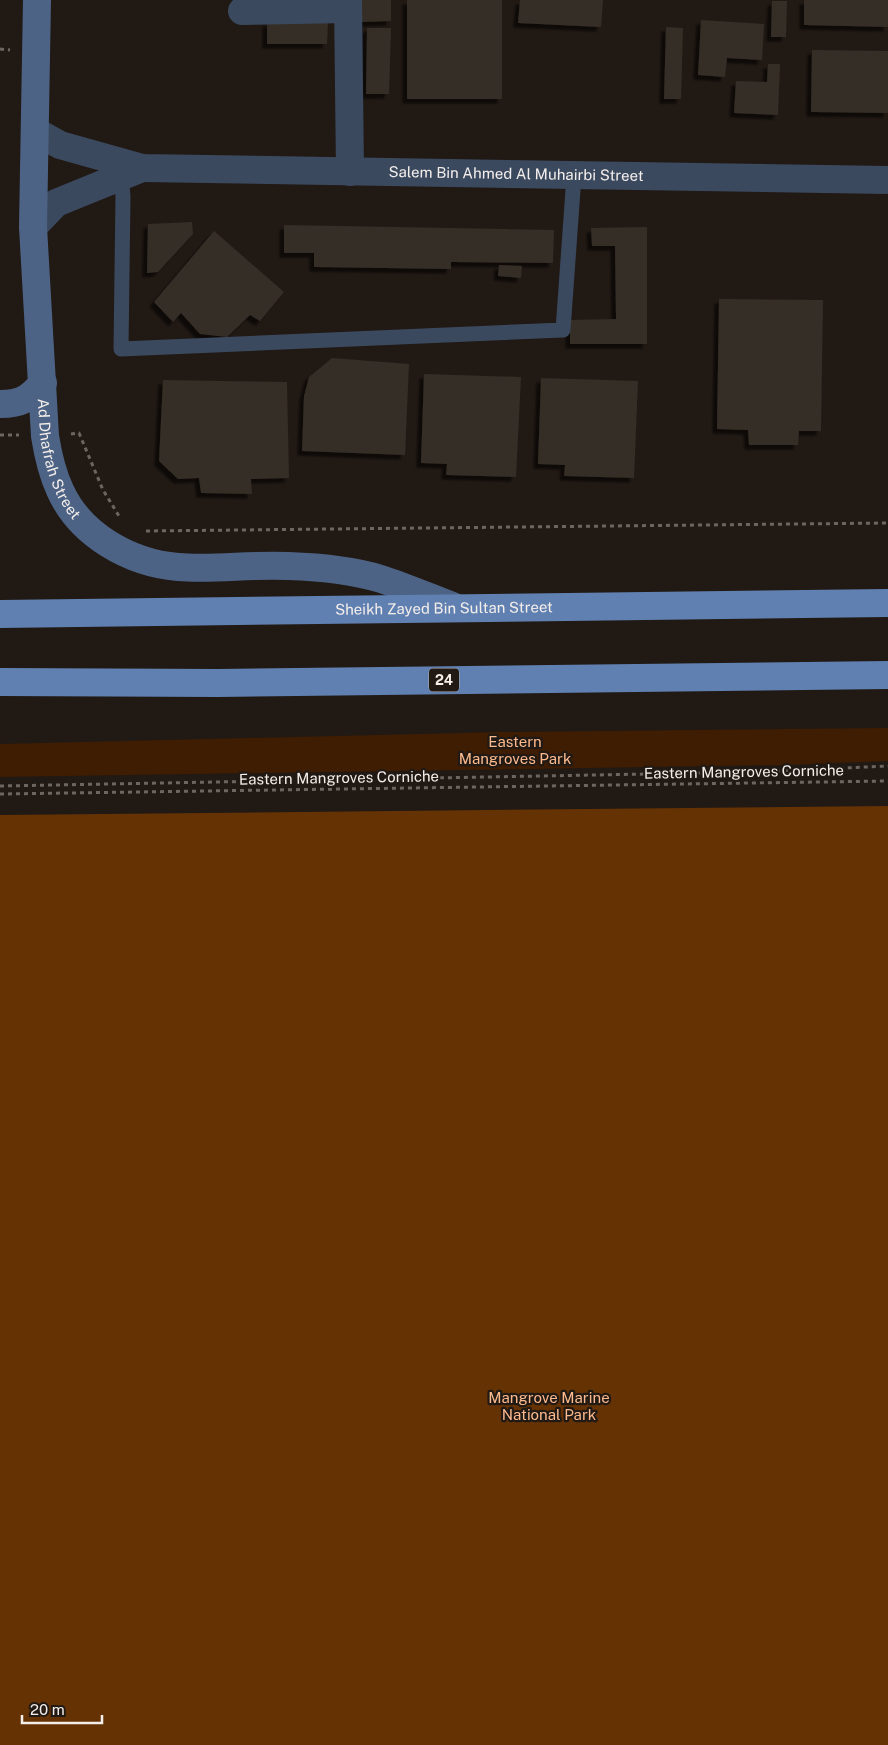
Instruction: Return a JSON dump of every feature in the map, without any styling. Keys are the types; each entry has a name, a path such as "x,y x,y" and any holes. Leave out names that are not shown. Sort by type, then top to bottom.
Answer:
{"highway":[{"name":"Sheikh Zayed Bin Sultan Street","path":"0,614 888,602"},
{"name":"24","path":"0,682 218,683 888,675"}],"main road":[{"name":"Ad Dhafrah Street","path":"37,0 33,227 44,436 50,464 60,492 76,516 97,536 122,552 149,562 178,567 287,566 357,573 380,579 455,607"},
{"path":"0,404 17,403 32,396 42,383"}],"street":[{"path":"242,10 348,4 350,172"},
{"name":"Salem Bin Ahmed Al Muhairbi Street","path":"35,131 60,145 132,173"},
{"name":"Salem Bin Ahmed Al Muhairbi Street","path":"33,227 56,203 132,173 350,172 888,180"}],"lane":[{"path":"132,173 123,196 121,348 563,330 574,176"}],"path":[{"path":"0,435 44,436 79,433 103,490 118,515 125,521"},
{"path":"139,529 147,531 888,523"},
{"path":"0,786 756,772 888,766"},
{"name":"Eastern Mangroves Corniche","path":"0,794 888,781"}],"green space":[{"name":"Eastern Mangroves Park","path":"888,728 888,761 788,765 0,777 0,744 501,732"}],"shaded area":[{"name":"Mangrove Marine National Park","path":"888,806 888,1745 0,1745 0,815"}],"building":[{"path":"362,0 391,0 391,21 362,22"},
{"path":"407,0 502,0 502,99 407,99"},
{"path":"520,0 603,0 601,27 518,23"},
{"path":"804,0 888,0 888,27 804,25"},
{"path":"772,1 787,1 786,37 771,37"},
{"path":"701,20 764,24 762,60 727,58 725,77 698,75"},
{"path":"267,22 328,22 327,44 267,44"},
{"path":"666,27 683,28 681,99 664,99"},
{"path":"367,28 391,28 389,94 366,94"},
{"path":"812,50 888,51 888,113 811,112"},
{"path":"768,64 780,64 778,115 734,113 736,81 767,82"},
{"path":"192,222 193,234 158,272 147,273 148,224"},
{"path":"284,225 554,230 553,263 451,262 451,269 314,267 314,253 284,253"},
{"path":"647,227 647,344 570,344 570,320 616,319 615,246 592,246 591,228"},
{"path":"214,231 284,292 260,321 250,315 227,337 200,334 181,313 173,322 154,302"},
{"path":"499,265 522,266 521,278 498,276"},
{"path":"719,299 823,300 821,431 799,431 798,445 749,445 748,430 717,429"},
{"path":"332,358 409,364 405,455 302,451 304,396 309,377"},
{"path":"424,374 521,377 516,477 446,475 447,464 421,463"},
{"path":"541,378 638,381 634,478 564,476 565,465 538,464"},
{"path":"163,380 287,382 289,478 251,479 252,494 201,493 199,478 178,479 159,461"}]}
